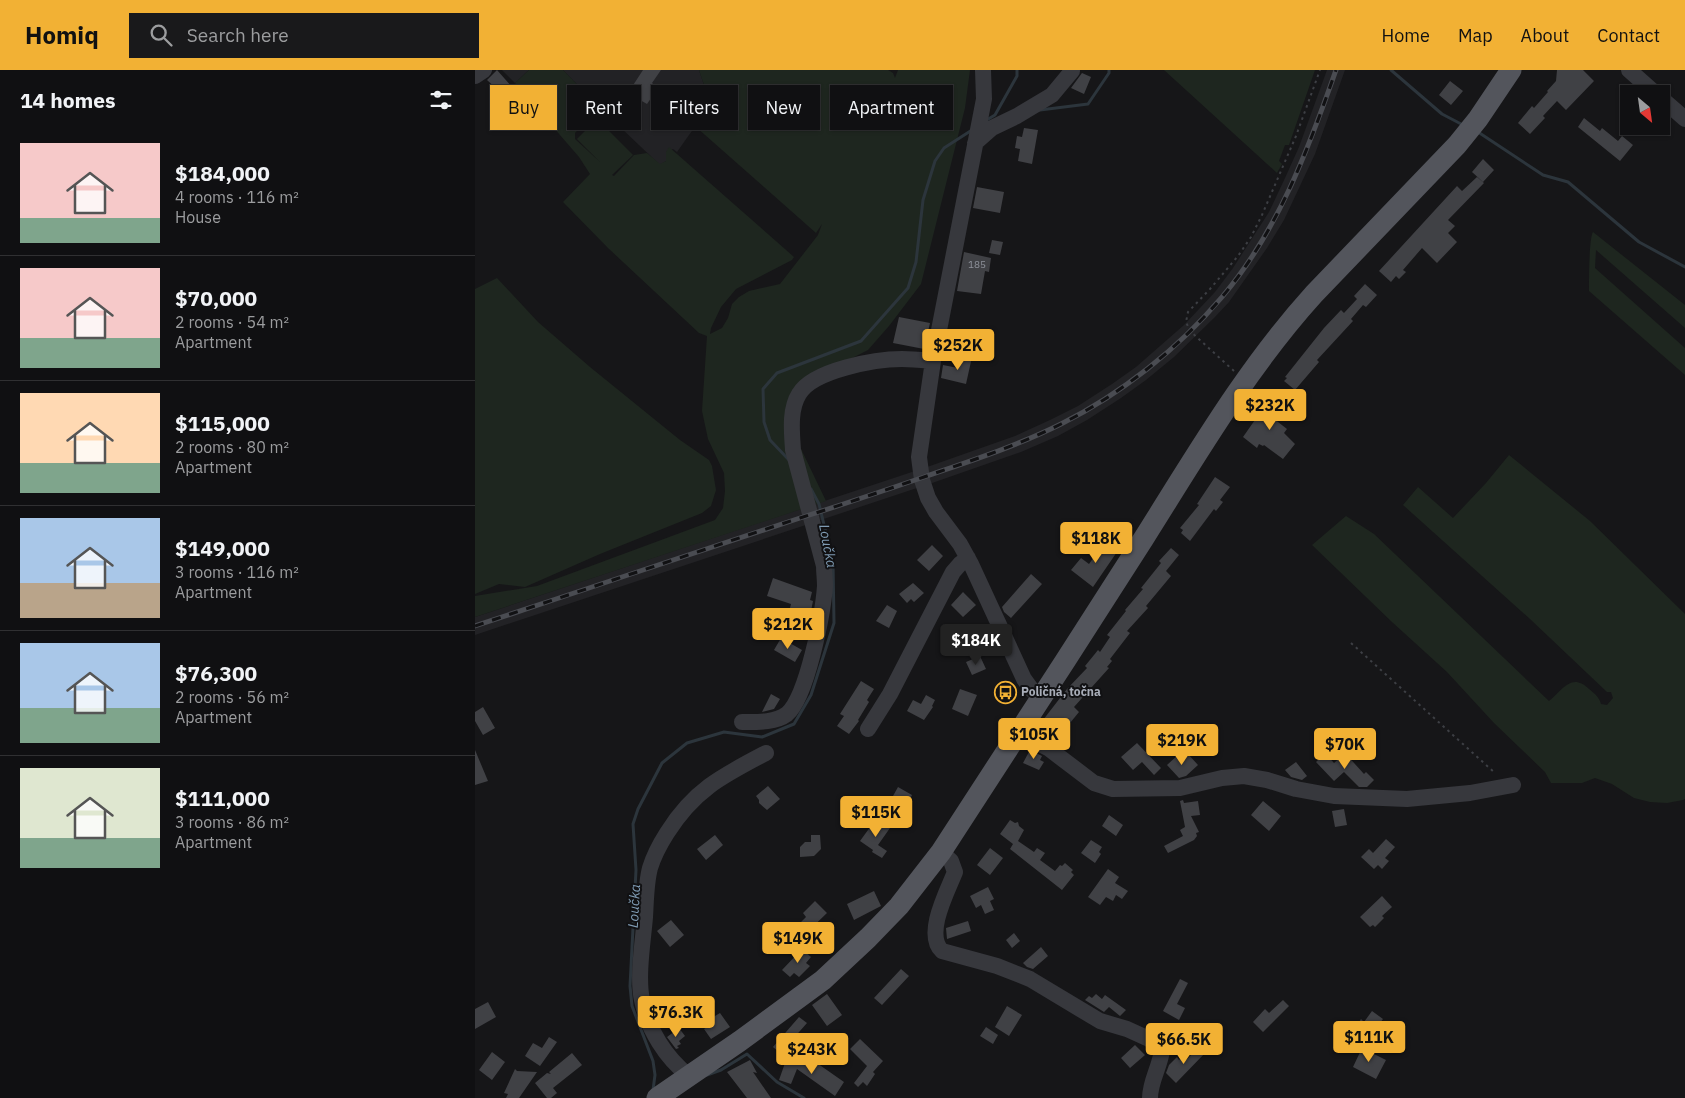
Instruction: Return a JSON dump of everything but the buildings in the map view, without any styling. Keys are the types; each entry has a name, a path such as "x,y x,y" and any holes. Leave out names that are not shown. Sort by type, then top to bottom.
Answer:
{"main road":[{"path":"658,1098 799,998 847,958 899,906 941,852 1245,380 1298,312 1466,135 1511,70"}],"street":[{"path":"475,76 483,70"},
{"path":"983,70 984,99 933,361 919,447 920,471 932,506 968,558 1024,679 1032,690 1042,697"},
{"path":"1629,70 1646,85"},
{"path":"976,138 1017,116 1052,94 1072,71"},
{"path":"1670,106 1685,119"},
{"path":"742,722 775,720 787,714 798,700 806,676 823,603 824,566 793,450 793,413 799,394 810,382 830,372 888,360 915,359 933,361"},
{"path":"868,729 890,694 953,572 959,564 968,558"},
{"path":"1018,733 1048,748 1094,783 1113,789 1180,788 1222,778 1244,776 1325,794 1386,799 1433,797 1507,786"},
{"path":"689,1076 673,1062 664,1050 652,1028 642,1000 640,987 642,949 650,869 659,846 668,832 682,812 700,793 714,781 766,753"},
{"path":"941,852 951,861 955,872 938,913 937,944 942,951 997,966 1030,979 1100,1021 1127,1029 1149,1039 1162,1050 1161,1059 1150,1089 1150,1098"}],"path":[{"path":"1245,380 1190,331 1186,318 1195,304 1225,273 1251,236 1297,136 1320,70"},
{"path":"1351,643 1491,769 1507,786"}],"shaded area":[{"path":"502,70 529,70 515,83"},
{"path":"529,70 563,70 578,85 567,85 567,130 578,130 575,133 575,139 600,162 577,139 586,130 608,130 633,155 612,175 614,176 634,155 647,153 660,164 666,161 666,152 669,147 794,257 792,260 736,289 721,307 710,334 722,328 728,318 732,304 739,297 749,291 780,284 818,235 822,224 816,233 699,130 738,130 738,85 704,85 699,70 888,70 893,73 895,78 898,70 970,70 965,108 921,284 868,350 807,381 791,428 826,501 475,617 475,596 537,586 715,520 723,508 725,491 724,473 708,439 702,411 707,336 699,333 608,248 563,202 590,174 579,157 556,130 557,85 517,85 515,83"},
{"path":"563,70 699,70 704,85 651,85 651,130 693,130 677,152 673,149 666,152 666,161 660,165 623,130 641,130 641,85 578,85"},
{"path":"1164,70 1315,70 1289,145 1285,145 1279,161 1282,164 1277,173"},
{"path":"1327,70 1345,70 1315,154 1284,220 1267,248 1229,302 1215,317 1174,357 1121,398 1058,436 1021,452 475,635 475,617 1015,436 1078,406 1112,384 1136,367 1184,325 1215,292 1233,268 1269,212 1299,147"},
{"path":"1593,232 1685,305 1685,328 1596,250 1595,268 1685,348 1685,375 1589,291 1590,250"},
{"path":"497,278 538,322 590,367 680,440 709,460 712,466 716,490 711,506 702,513 600,554 525,587 499,584 475,594 475,289"},
{"path":"1509,455 1590,521 1685,614 1685,799 1667,803 1650,802 1634,798 1612,784 1595,778 1582,783 1551,783 1545,772 1494,723 1447,672 1312,545 1346,516 1374,534 1549,701 1567,684 1577,682 1583,684 1595,694 1601,704 1607,705 1613,698 1611,692 1607,692 1530,619 1403,505 1418,487 1453,518"}],"waterway":[{"name":"Loučka","path":"985,121 995,115 1017,76 1017,70"},
{"path":"1040,110 1088,104 1109,73 1109,70"},
{"path":"1391,70 1442,114 1463,125"},
{"name":"Loučka","path":"789,460 770,440 764,422 763,389 777,373 861,341 908,288 916,262 923,200 935,161 944,148 972,130"},
{"path":"1478,132 1543,175 1568,182 1639,242 1685,267"},
{"name":"Loučka","path":"653,1090 655,1075 653,1061 632,1006 630,986 636,870 633,824 638,809 662,763 687,743 724,732 762,737 794,724 811,695 834,623 833,562 819,504 811,489"},
{"path":"707,1075 721,1070 747,1054 777,1082 804,1098"}],"railway":[{"path":"475,626 976,459 1044,432 1105,399 1147,369 1187,335 1242,272 1275,217 1289,189 1314,130 1336,70"}],"place":[{"name":"Poličná, točna","path":"1005,692"}]}
